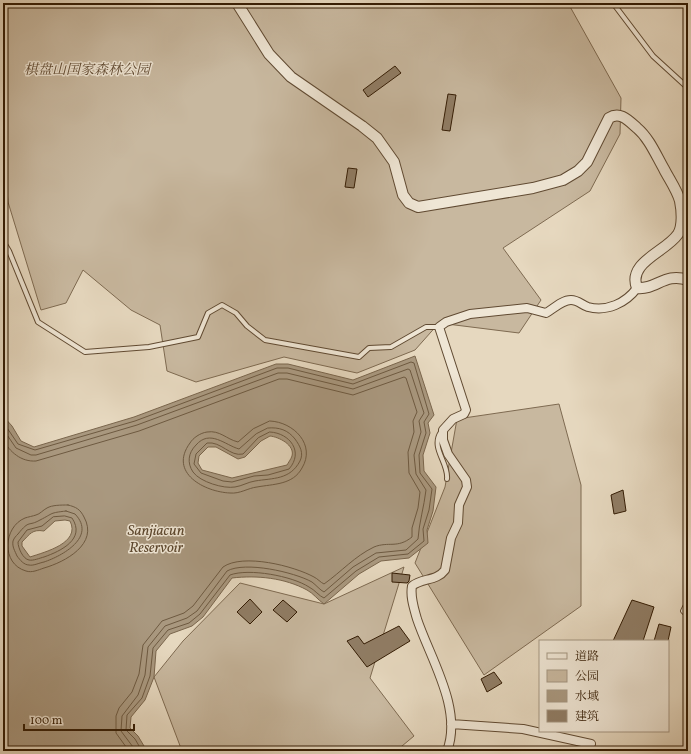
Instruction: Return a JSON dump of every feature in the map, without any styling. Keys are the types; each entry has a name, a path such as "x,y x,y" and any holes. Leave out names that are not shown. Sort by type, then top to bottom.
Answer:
{"street":[{"path":"237,3 269,54 291,77 377,138 394,162 403,195 409,203 418,207 533,188 563,180 578,171 587,162 609,118 614,115 625,118 643,133 680,200 682,217 679,233 672,242 638,268 634,275 637,288"},
{"path":"447,751 452,732 450,707 440,676 420,626 411,592 412,586 415,583 436,577 445,570 451,538 458,523 459,504 467,487 466,480 448,454 443,440 443,430 453,419 464,414 466,410 439,327 446,322 470,314 527,308 546,313 570,300 577,301 588,307 605,308 621,303 637,288 642,288 670,277 679,277 688,280"},
{"path":"451,724 523,728 539,732"},
{"path":"540,732 591,744"}],"lane":[{"path":"613,3 653,56 688,88"},
{"path":"3,241 38,322 85,352 149,347 198,337 208,313 222,305 236,313 247,326 265,340 359,357 369,348 391,347 426,328 439,327"},
{"path":"443,430 437,443 441,459 446,470 447,480"},
{"path":"688,601 683,611 688,616"}],"green space":[{"name":"棋盘山国家森林公园","path":"3,3 568,3 621,98 620,134 590,191 503,248 541,300 519,333 439,323 415,350 357,373 284,357 196,382 167,371 160,325 131,310 83,270 66,303 41,310 8,202 5,166 3,163"},
{"path":"559,404 581,485 581,606 484,675 415,563 445,487 457,419"},
{"path":"404,567 370,678 414,736 396,751 182,751 154,677 183,641 240,583 324,604"}],"water":[{"name":"Sanjiacun Reservoir","path":"415,356 434,415 428,423 430,433 423,455 424,471 436,487 433,511 427,530 428,543 409,558 381,561 359,574 324,604 309,591 280,580 261,577 232,578 203,617 192,626 170,634 156,651 154,677 145,700 131,717 130,728 138,736 147,751 3,751 3,416 12,426 21,441 34,447 134,417 276,364 288,364 353,380","holes":["270,436 286,442 291,448 292,456 287,465 232,478 202,470 198,463 199,456 208,447 216,447 238,459 245,457 261,441","55,521 70,521 72,529 66,541 52,549 30,557 22,546 22,542 29,534 34,531 44,531"]}],"building":[{"path":"395,66 401,73 368,97 363,90"},
{"path":"448,94 456,95 450,131 442,130"},
{"path":"348,168 357,169 354,188 345,187"},
{"path":"623,490 626,511 614,514 611,495"},
{"path":"392,573 410,575 409,581 407,583 392,582"},
{"path":"250,599 262,612 250,624 237,612"},
{"path":"283,600 297,612 287,622 273,610"},
{"path":"632,600 654,607 643,640 613,640"},
{"path":"659,624 671,627 668,640 654,640"},
{"path":"399,626 410,641 367,667 347,641 358,636 364,644"},
{"path":"494,672 502,683 487,692 481,679"}]}
